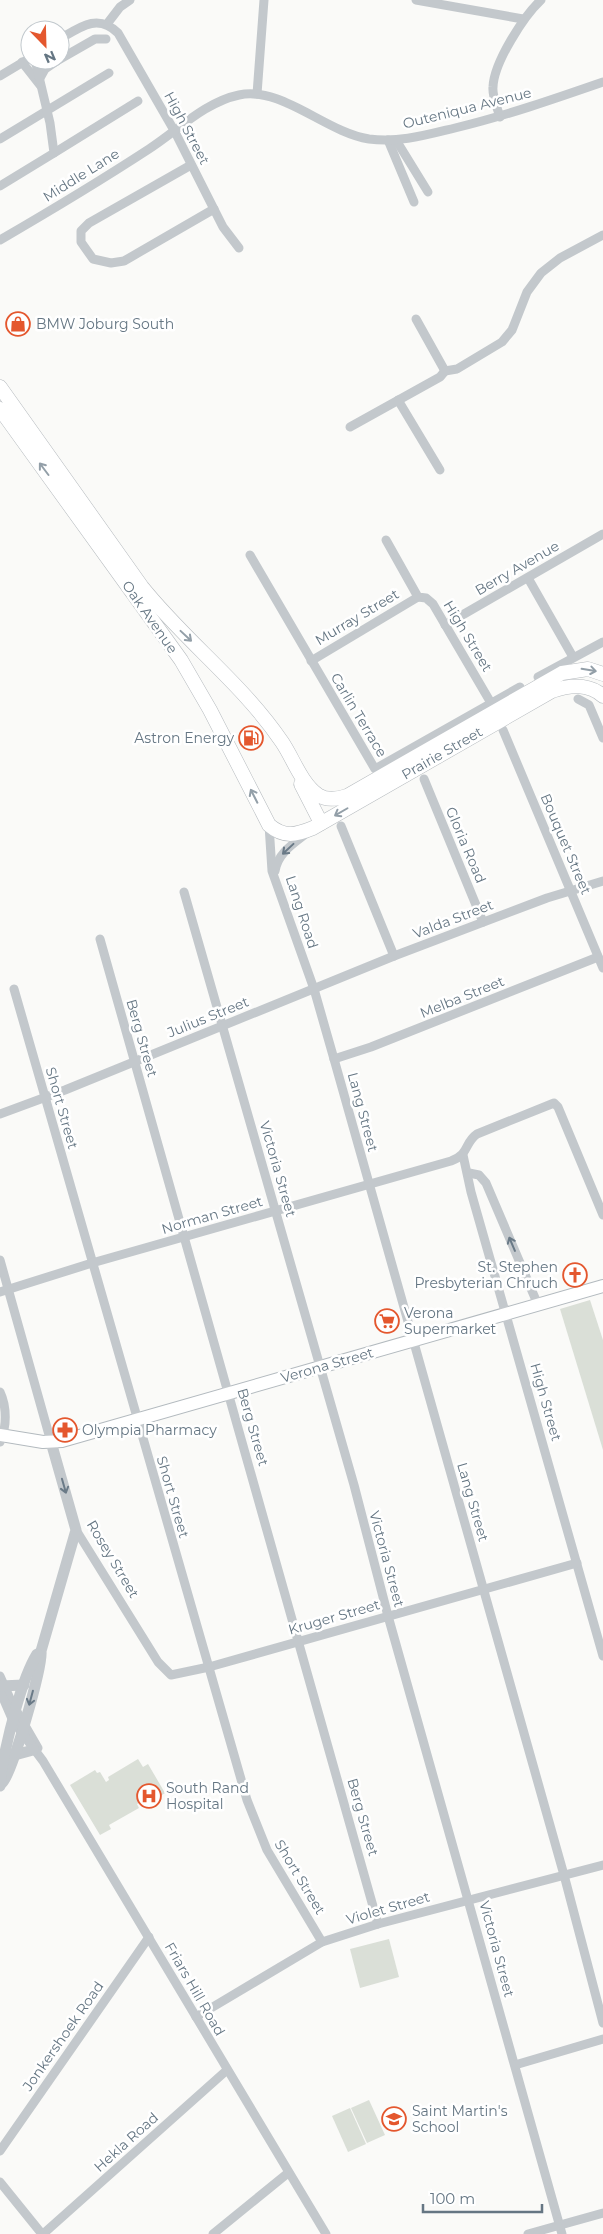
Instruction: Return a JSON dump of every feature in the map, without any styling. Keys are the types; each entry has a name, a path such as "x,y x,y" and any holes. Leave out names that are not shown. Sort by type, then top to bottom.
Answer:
{"main road":[{"name":"Oak Avenue","path":"0,387 142,587 168,618 224,671 254,704 295,762"},
{"name":"Oak Avenue","path":"2,417 181,660 210,710 269,825 282,834"},
{"name":"Prairie Street","path":"295,762 305,780 318,794 330,799 347,796 562,672 588,669 603,674"},
{"name":"Prairie Street","path":"282,834 301,833 317,826 552,690 575,686 591,689 603,696"},
{"path":"295,762 298,778 317,826"},
{"name":"Verona Street","path":"51,1442 603,1286"},
{"path":"1,1437 51,1442"}],"street":[{"path":"70,33 87,24 96,22 107,24 120,7 130,0"},
{"path":"257,94 264,0"},
{"path":"416,0 523,19"},
{"path":"500,117 493,84 523,19 541,0"},
{"name":"High Street","path":"107,24 120,36 175,132 227,234 239,248"},
{"path":"70,54 95,39 106,39"},
{"path":"0,76 20,64"},
{"path":"33,70 40,81"},
{"path":"37,70 48,110 54,153"},
{"path":"40,81 44,70"},
{"path":"0,139 109,73"},
{"name":"Outeniqua Avenue","path":"175,132 222,101 240,95 257,94 274,98 351,135 392,140 422,136 500,117 603,82"},
{"path":"0,186 138,101"},
{"name":"Middle Lane","path":"0,240 175,132"},
{"path":"392,140 428,192"},
{"path":"392,140 414,202"},
{"path":"191,165 90,223 82,231 81,242 93,259 120,263 214,209"},
{"path":"350,427 440,377 445,371 457,369 502,342 512,330 528,292 541,273 560,258 603,235"},
{"path":"416,319 445,371"},
{"path":"398,400 440,470"},
{"name":"Berry Avenue","path":"445,625 603,534"},
{"name":"High Street","path":"386,540 418,597 431,601 491,703"},
{"name":"Carlin Terrace","path":"250,555 375,769 520,687"},
{"path":"528,578 573,657"},
{"name":"Murray Street","path":"311,661 418,597"},
{"path":"538,677 603,642"},
{"path":"578,699 589,705 603,738"},
{"name":"Bouquet Street","path":"503,730 603,968"},
{"name":"Gloria Road","path":"424,779 483,922"},
{"path":"269,825 274,876"},
{"name":"Lang Road","path":"314,989 274,876 278,859 317,826"},
{"path":"341,826 394,956"},
{"name":"Valda Street","path":"314,989 483,922 603,881"},
{"name":"Victoria Street","path":"184,892 320,1367 561,2230"},
{"name":"Berg Street","path":"100,939 378,1924"},
{"name":"Melba Street","path":"334,1059 380,1044 598,957"},
{"name":"Julius Street","path":"0,1114 314,989"},
{"name":"Lang Street","path":"314,989 564,1875 603,2023"},
{"name":"Short Street","path":"14,990 247,1800 260,1837 322,1942"},
{"path":"461,1157 472,1138 477,1134 556,1104 603,1214"},
{"name":"High Street","path":"461,1157 469,1173 471,1192 603,1656"},
{"name":"Norman Street","path":"4,1290 92,1263 369,1186 461,1157"},
{"path":"469,1173 479,1175 486,1183 538,1305"},
{"name":"Rosey Street","path":"0,1260 4,1290 76,1530 163,1668 171,1675 185,1673"},
{"path":"0,1392 5,1404 1,1437"},
{"path":"1,1785 0,1776 4,1758 40,1663 41,1650 76,1530"},
{"name":"Kruger Street","path":"185,1673 577,1563"},
{"path":"1,1785 6,1779 15,1754 24,1685 35,1657 41,1650"},
{"path":"1,1685 24,1685"},
{"name":"Friars Hill Road","path":"1,1685 37,1754 149,1937 326,2234"},
{"path":"4,1758 15,1754 37,1754"},
{"name":"Violet Street","path":"196,2017 322,1942 378,1924 603,1865"},
{"name":"Jonkershoek Road","path":"0,2151 149,1937"},
{"path":"515,2065 603,2039"},
{"name":"Hekla Road","path":"43,2234 227,2070"},
{"path":"213,2234 288,2172"},
{"path":"0,2183 43,2234"},
{"path":"528,2234 561,2230 603,2213"}],"shaded area":[{"path":"590,1300 603,1340 603,1450 560,1309"},
{"path":"138,1759 143,1767 148,1764 165,1793 151,1802 148,1797 137,1804 139,1808 109,1825 111,1829 100,1835 70,1785 95,1770 97,1773 100,1772 106,1782 109,1780 108,1777"},
{"path":"389,1939 399,1977 360,1988 350,1949"},
{"path":"369,2100 385,2135 367,2143 351,2108"},
{"path":"350,2108 366,2144 348,2152 332,2116"}],"place":[{"name":"BMW Joburg South","path":"18,324"},
{"name":"Astron Energy","path":"251,738"},
{"name":"St. Stephen Presbyterian Chruch","path":"575,1275"},
{"name":"Verona Supermarket","path":"387,1321"},
{"name":"Olympia Pharmacy","path":"65,1430"},
{"name":"South Rand Hospital","path":"149,1796"},
{"name":"Saint Martin's School","path":"394,2119"}]}
